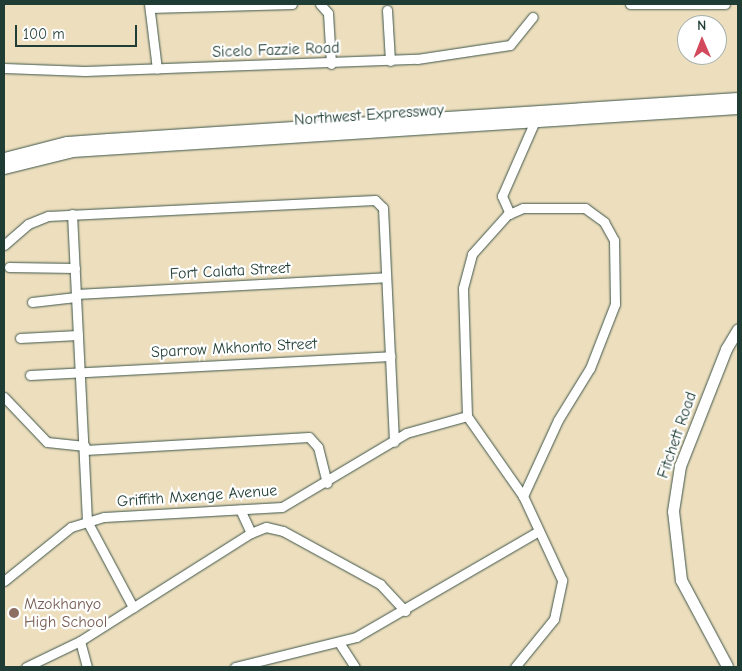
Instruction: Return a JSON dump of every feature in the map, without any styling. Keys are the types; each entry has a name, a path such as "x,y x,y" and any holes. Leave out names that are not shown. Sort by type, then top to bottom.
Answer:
{"main road":[{"name":"Northwest Expressway","path":"4,158 67,142 108,138 738,98"},
{"name":"Northwest Expressway","path":"4,168 72,151 738,108"},
{"name":"Fitchett Road","path":"724,666 681,580 673,512 680,466 726,349 738,329"},
{"path":"724,666 738,663"}],"street":[{"path":"157,69 150,6 292,4"},
{"path":"320,4 328,13 331,64"},
{"path":"630,4 725,4"},
{"path":"387,10 390,61"},
{"name":"Sicelo Fazzie Road","path":"4,68 157,69 390,61 510,45 533,17"},
{"path":"510,214 502,196 535,121"},
{"path":"4,245 41,217 366,198 383,208 394,442"},
{"path":"515,667 554,619 563,592 560,572 523,496 467,416 462,352 465,278 480,242 510,214 523,208 572,206 592,211 610,229 616,267 615,304 604,340 558,420 523,496"},
{"path":"72,214 85,448 87,521 133,607"},
{"path":"9,267 75,268"},
{"name":"Fort Calata Street","path":"32,302 76,296 386,277"},
{"path":"20,338 78,335"},
{"name":"Sparrow Mkhonto Street","path":"30,375 390,356"},
{"path":"4,397 47,442 85,448 309,437 318,447 327,483"},
{"name":"Griffith Mxenge Avenue","path":"4,581 60,532 87,521 282,507 327,483 394,442 406,432 467,416"},
{"path":"240,509 251,533"},
{"path":"26,667 80,641 251,533 266,527 283,531 380,584 405,611"},
{"path":"235,667 340,644 405,611 539,531"},
{"path":"80,641 86,667"},
{"path":"340,644 355,667"}],"place":[{"name":"Mzokhanyo High School","path":"14,613"}]}
